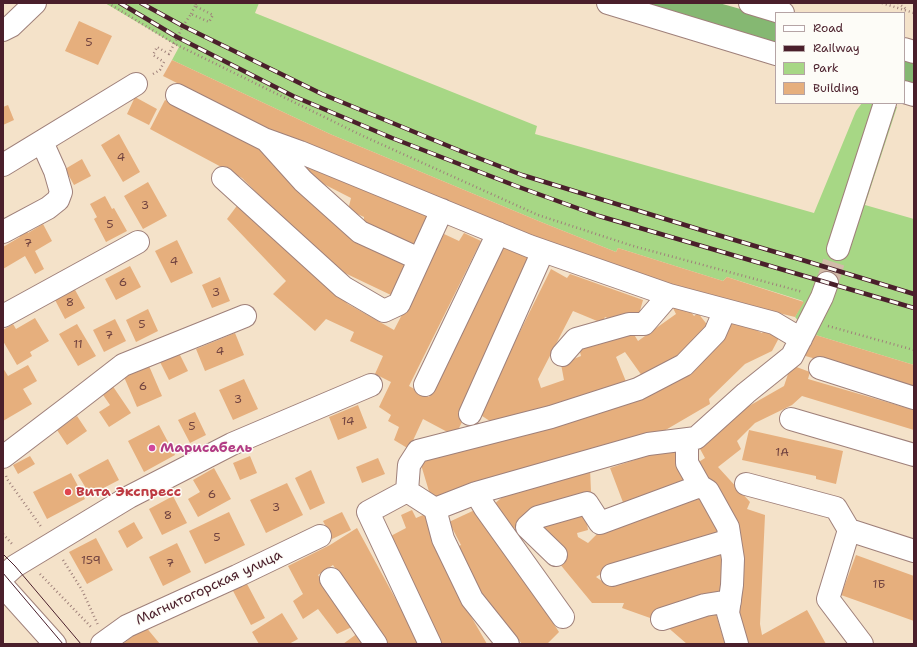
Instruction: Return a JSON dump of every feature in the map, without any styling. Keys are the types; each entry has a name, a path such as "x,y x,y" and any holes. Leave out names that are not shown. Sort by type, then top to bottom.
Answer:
{"street":[{"path":"3,30 11,26 35,3"},
{"path":"608,3 775,54"},
{"path":"750,3 780,12"},
{"path":"3,165 136,84"},
{"path":"177,95 264,139 300,152 543,251 670,295 806,330"},
{"path":"838,249 885,104"},
{"path":"264,139 303,180 360,232 419,259"},
{"path":"3,232 48,208 58,200 61,192 55,171 42,142"},
{"path":"223,178 343,287 384,311 400,304 442,210"},
{"path":"425,385 498,233"},
{"path":"3,316 138,242"},
{"path":"470,414 543,251"},
{"path":"434,509 476,493 648,444 696,438 746,393 792,356 825,290"},
{"path":"562,355 576,339 629,324 644,324 670,295"},
{"path":"407,491 409,464 418,451 552,417 638,389 684,365 715,333 725,310"},
{"path":"3,457 123,365 245,316"},
{"path":"820,368 914,398"},
{"path":"3,577 15,566 26,559 129,497 232,444 371,385"},
{"path":"791,419 914,455"},
{"path":"687,440 688,463 700,486 708,491 728,527 733,559 732,585 728,613 737,644"},
{"path":"746,484 836,508 849,530 914,551"},
{"path":"556,555 527,527 538,518 587,504 600,523 700,486"},
{"path":"407,491 434,509 443,539 472,599 508,644"},
{"path":"407,491 368,512 430,644"},
{"path":"476,493 485,508 563,617"},
{"path":"849,530 828,599 862,644"},
{"name":"Магнитогорская улица","path":"104,643 127,626 320,536"},
{"path":"612,576 730,540"},
{"path":"331,579 376,644"},
{"path":"3,586 55,644"},
{"path":"662,619 705,606 730,601"}],"path":[{"path":"108,3 175,44 363,136 538,215 633,246 825,290"},
{"path":"882,3 914,13"},
{"path":"898,3 908,11"},
{"path":"136,84 160,70 164,62 153,55 157,47 169,54 196,4 213,15 209,22 191,14"},
{"path":"806,330 914,350"},
{"path":"3,534 104,643"}],"green space":[{"path":"105,3 259,3 255,13 537,126 535,134 814,213 856,111 861,104 887,104 897,107 865,205 914,219 914,365 809,333 795,317 803,301 727,277 723,281 618,248 616,252 330,134 172,60 179,47"},
{"path":"643,3 719,3 775,19 775,43"},
{"path":"905,60 914,63 914,86 905,82"}],"building":[{"path":"79,21 112,36 98,65 65,51"},
{"path":"172,60 330,134 616,252 618,248 723,281 727,277 804,302 795,317 637,278 299,144 163,76"},
{"path":"135,97 157,109 149,125 127,114"},
{"path":"165,100 256,143 409,264 393,296 328,265 242,178 150,129"},
{"path":"8,105 14,120 3,125 3,107"},
{"path":"119,134 140,172 123,182 101,145"},
{"path":"82,159 91,176 74,185 65,169"},
{"path":"311,159 432,215 417,247 364,227 364,217 348,210 351,198 304,174"},
{"path":"148,182 167,216 143,229 124,196"},
{"path":"105,196 112,209 114,208 127,231 106,242 94,219 97,217 90,204"},
{"path":"239,203 348,304 394,330 444,234 459,241 464,233 481,241 409,386 429,397 502,244 533,259 458,414 464,418 455,436 423,419 409,449 394,440 399,427 388,421 391,415 379,407 391,382 375,374 383,356 350,341 354,332 326,319 315,331 273,294 286,281 227,219"},
{"path":"43,224 52,241 35,251 44,269 35,274 25,256 3,269 3,247 20,237 17,231 25,226 28,233"},
{"path":"177,240 193,273 171,283 155,251"},
{"path":"130,266 141,287 116,300 105,279"},
{"path":"551,269 567,278 570,274 643,300 638,318 622,314 620,323 605,317 602,323 573,311 538,379 541,388 564,380 561,364 581,356 579,348 630,328 638,341 676,314 673,308 684,303 694,316 698,313 709,327 685,354 645,380 625,352 616,357 627,384 496,425 479,414"},
{"path":"220,277 230,301 212,308 202,285"},
{"path":"74,288 85,308 65,319 54,298"},
{"path":"148,309 158,331 136,342 126,320"},
{"path":"35,318 49,341 30,352 32,356 17,365 3,341 3,330 13,324 16,329"},
{"path":"115,319 126,341 104,352 93,330"},
{"path":"734,319 762,333 767,326 780,336 772,351 745,364 709,399 710,404 657,435 431,498 419,458 686,371"},
{"path":"77,324 96,356 78,366 59,334"},
{"path":"235,333 244,355 205,371 196,349"},
{"path":"809,333 914,365 914,387 802,355"},
{"path":"178,351 188,371 169,380 159,360"},
{"path":"28,365 37,381 23,389 32,404 3,421 3,368 8,376"},
{"path":"791,365 810,372 808,379 914,410 914,430 802,396 792,405 755,423 737,441 741,449 718,467 750,502 747,509 765,515 760,624 762,635 807,610 826,644 743,644 738,622 740,532 694,465 705,458 699,447 744,404 749,406 784,386"},
{"path":"149,366 162,396 137,407 124,377"},
{"path":"244,379 258,409 233,420 219,390"},
{"path":"112,385 131,413 109,427 99,412 110,405 101,392"},
{"path":"358,405 367,428 338,440 329,417"},
{"path":"195,412 206,435 190,443 178,420"},
{"path":"77,416 87,431 67,445 57,430"},
{"name":"Марисабель","path":"159,425 175,455 144,472 128,441"},
{"path":"749,430 843,451 836,484 816,479 816,476 742,460"},
{"path":"674,447 689,481 624,505 610,468"},
{"path":"30,456 35,464 18,474 13,465"},
{"path":"250,456 257,473 240,480 233,463"},
{"path":"378,458 385,474 362,483 356,467"},
{"path":"108,459 119,480 90,495 78,475"},
{"path":"214,468 231,499 198,517 188,499 200,492 193,480"},
{"path":"590,468 591,492 534,511 514,529 492,506 508,492"},
{"path":"311,470 325,503 310,510 295,478"},
{"path":"71,473 85,499 47,519 33,492"},
{"path":"287,483 303,515 266,533 250,500"},
{"path":"707,495 726,532 610,568 596,577 609,586 721,550 726,592 653,619 622,608 624,603 592,603 559,563 535,526 585,511 588,530 577,533 578,537 588,543 598,533"},
{"path":"173,496 187,523 162,535 149,509"},
{"path":"479,508 559,632 547,644 522,644 476,586 453,549 461,545 449,522"},
{"path":"412,510 416,518 428,513 465,606 487,644 436,644 387,538 406,528 401,515"},
{"path":"229,512 245,545 205,564 189,531"},
{"path":"342,512 351,530 332,539 323,521"},
{"path":"134,522 143,538 127,548 118,531"},
{"path":"357,528 420,644 385,644 333,565 318,575 354,626 337,634 318,609 303,619 293,601 303,594 288,566 330,545"},
{"path":"96,538 113,570 87,584 69,552"},
{"path":"177,543 191,572 163,586 149,557"},
{"path":"856,555 914,576 914,621 841,595"},
{"path":"246,582 265,618 251,625 232,589"},
{"path":"715,611 725,644 687,644 665,625 682,619 684,624"},
{"path":"282,613 298,639 289,644 259,644 252,632"},
{"path":"145,626 160,644 123,644"},
{"path":"358,633 367,644 343,644"}],"tunnel":[{"path":"827,283 838,249"}],"tram line":[{"path":"3,554 15,566 81,644"},
{"path":"3,573 63,644"}],"railway":[{"path":"120,3 177,37 293,96 392,138 516,186 599,216 914,308"},
{"path":"141,3 183,26 322,94 522,175 914,294"}],"place":[{"name":"Марисабель","path":"152,448"},
{"name":"Вита Экспресс","path":"68,492"}]}
